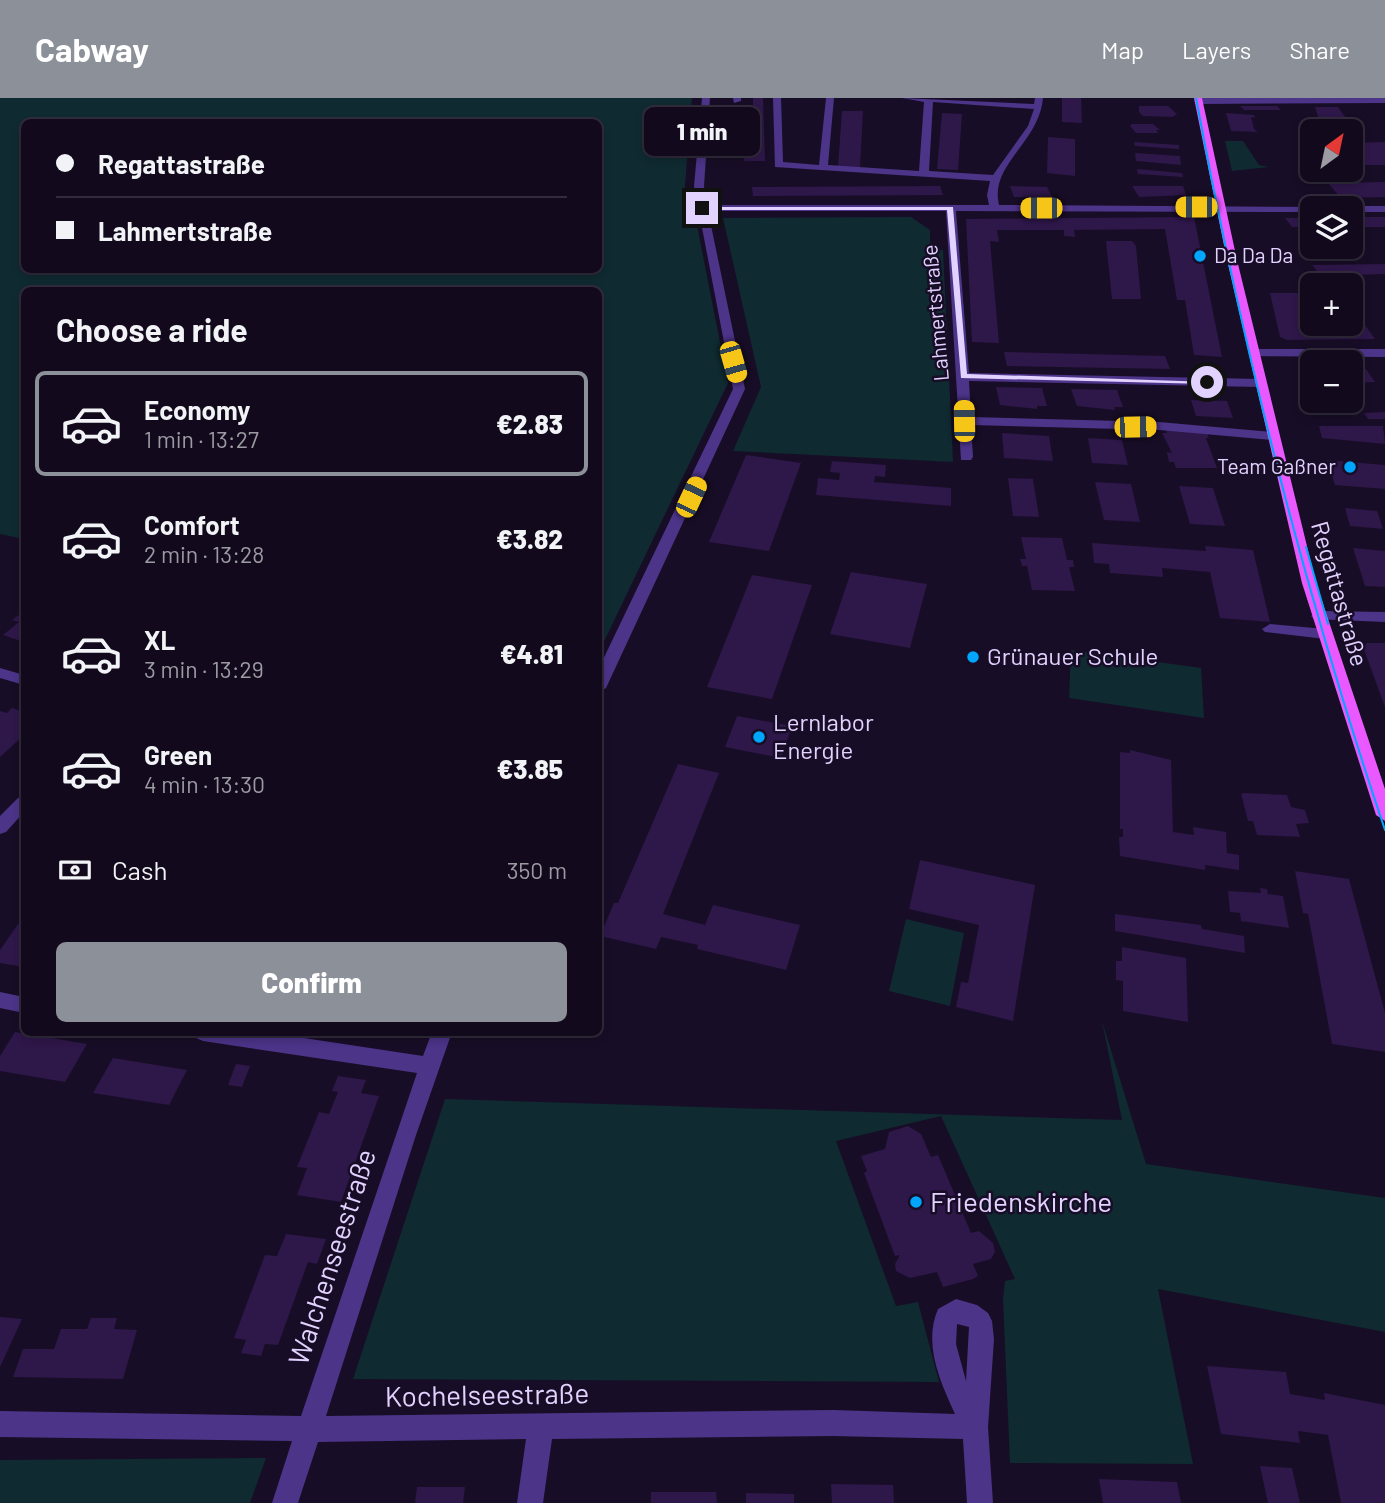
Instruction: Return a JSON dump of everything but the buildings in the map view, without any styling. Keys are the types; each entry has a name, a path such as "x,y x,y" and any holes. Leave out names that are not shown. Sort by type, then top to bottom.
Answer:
{"main road":[{"name":"Regattastraße","path":"1198,99 1260,383 1319,616 1385,814"}],"street":[{"path":"602,680 714,447 738,389 699,186 706,98"},
{"path":"778,98 778,165 996,178"},
{"path":"823,169 830,98"},
{"path":"906,98 1039,103 1033,123 996,178 991,196 995,208"},
{"path":"1198,99 1385,100"},
{"path":"924,174 929,100"},
{"name":"Lahmertstraße","path":"702,208 1221,209"},
{"name":"Lahmertstraße","path":"951,208 963,377 965,457"},
{"path":"1221,209 1300,209"},
{"path":"1363,209 1385,209"},
{"path":"1254,354 1385,353"},
{"path":"963,377 1260,383"},
{"path":"964,421 1159,426 1273,436"},
{"path":"1319,616 1385,617"},
{"path":"1270,629 1325,634"},
{"path":"0,673 21,679"},
{"path":"0,827 21,805"},
{"path":"0,1000 21,1004"},
{"path":"230,1036 430,1066"},
{"name":"Walchenseestraße","path":"285,1503 441,1036"},
{"name":"Kochelseestraße","path":"0,1424 309,1429 833,1423 975,1427 981,1503"},
{"path":"530,1503 541,1426"}],"green space":[{"path":"0,98 692,98 683,210 694,210 728,383 602,646 602,287 21,287 21,538 0,534"},
{"path":"1225,141 1243,141 1259,165 1269,167 1232,171"},
{"path":"911,217 930,230 930,247 943,250 953,462 733,451 761,387 723,218"},
{"path":"1071,650 1201,668 1204,718 1069,698"},
{"path":"906,919 964,933 950,1006 889,991"},
{"path":"1102,1021 1146,1164 1385,1198 1385,1332 1158,1289 1193,1464 1010,1463 1003,1299 1005,1281 1015,1279 941,1116 836,1141 896,1306 918,1302 939,1382 353,1379 445,1099 1122,1120"},
{"path":"266,1458 250,1503 0,1503 0,1460"}],"tram line":[{"path":"1196,98 1234,284 1277,467 1328,649 1385,830"},
{"path":"1306,547 1328,624"}],"place":[{"name":"Da Da Da","path":"1200,256"},
{"name":"Team Gaßner","path":"1350,467"},
{"name":"Grünauer Schule","path":"973,657"},
{"name":"Lernlabor Energie","path":"759,737"},
{"name":"Friedenskirche","path":"916,1202"}],"route":[{"path":"702,208 951,208 950,231 963,377 1207,382"}]}
